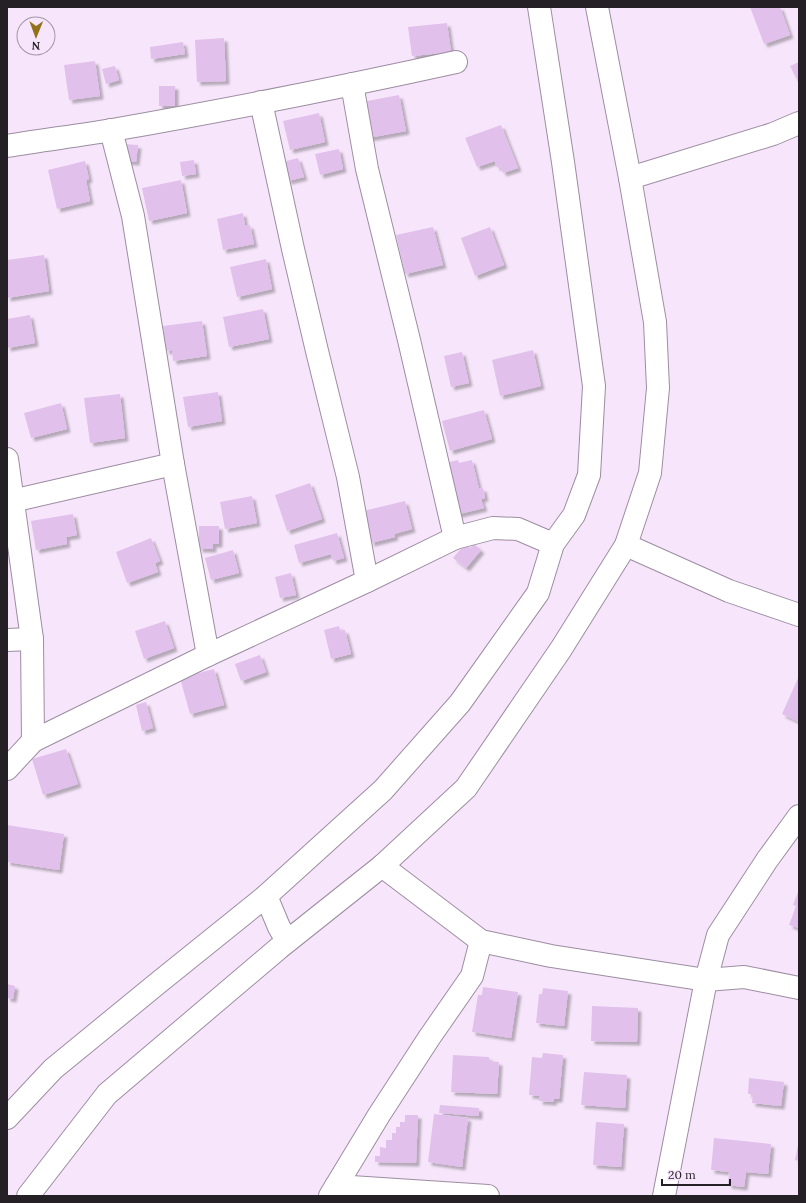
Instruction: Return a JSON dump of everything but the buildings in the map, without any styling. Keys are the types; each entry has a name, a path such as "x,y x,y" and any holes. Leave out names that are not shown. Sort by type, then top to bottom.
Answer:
{"street":[{"path":"7,1118 53,1069 266,896 383,790 460,703 538,593 554,544 574,514 589,475 594,386 563,162 539,7"},
{"path":"28,1196 107,1094 287,941 382,866 466,788 561,649 626,545 650,473 658,388 655,322 630,178 597,7"},
{"path":"7,146 111,130 261,102 456,62"},
{"path":"352,84 367,169 455,538"},
{"path":"261,102 316,351 348,477 367,581"},
{"path":"630,178 773,134 799,124"},
{"path":"111,130 133,216 173,464 208,654"},
{"path":"7,459 10,502 32,639 33,741"},
{"path":"10,502 173,464"},
{"path":"7,770 33,741 208,654 367,581 455,538 493,528 518,529 554,544"},
{"path":"626,545 728,591 799,615"},
{"path":"7,640 32,639"},
{"path":"664,1196 706,980 718,935 767,860 799,816"},
{"path":"382,866 481,941 551,956 706,980 744,977 799,988"},
{"path":"266,896 279,927 287,941"},
{"path":"481,941 472,976 429,1038 379,1115 333,1191 488,1196"},
{"path":"661,1196 670,1196"}]}
